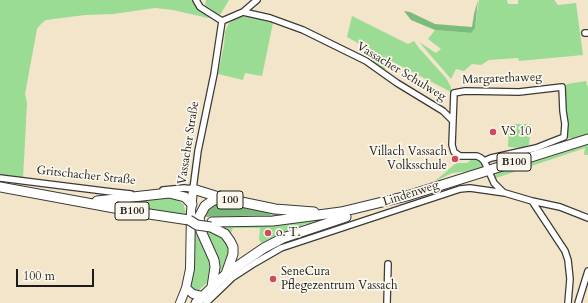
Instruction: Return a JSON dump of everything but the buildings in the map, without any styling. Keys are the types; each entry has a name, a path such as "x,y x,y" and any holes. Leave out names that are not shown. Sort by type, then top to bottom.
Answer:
{"main road":[{"name":"B100","path":"0,187 189,220 197,225 274,221 341,212 390,201 588,139"},
{"name":"100","path":"193,189 222,198 275,209 315,212 331,210 341,212"},
{"name":"Vassacher Straße","path":"180,303 186,288 190,269 193,189"},
{"path":"86,202 169,193 185,197 192,204"},
{"name":"100","path":"212,287 215,267 214,260 201,231 199,217 205,206 212,201 222,198"},
{"path":"186,288 202,301 212,287 226,274 264,248 283,238 304,230 382,207 390,201"},
{"path":"212,224 225,234 233,247 233,254 226,274"}],"street":[{"path":"196,0 200,7 222,21 243,12 257,0"},
{"name":"Vassacher Schulweg","path":"243,12 270,18 303,30 366,61 397,83 443,111 452,120"},
{"name":"Vassacher Straße","path":"193,189 198,151 214,74 222,21"},
{"name":"Margarethaweg","path":"452,120 454,93 465,91 519,92 562,87 565,124 564,137 536,148 491,158 484,161"},
{"path":"452,120 452,145 454,152 460,156 477,156 484,161 487,168"},
{"path":"480,189 485,186 490,176 499,189 505,194"},
{"name":"Gritschacher Straße","path":"0,178 130,194 172,189 193,189"},
{"name":"Lindenweg","path":"202,301 232,278 281,248 460,189 480,189 505,194 532,202 560,207 588,218"},
{"path":"532,202 564,251 568,260 570,279 568,303"},
{"path":"387,303 388,264"},
{"path":"578,303 588,266"}],"green space":[{"path":"0,0 192,0 195,5 210,17 208,18 173,10 155,8 113,14 85,15 46,20 41,24 37,29 25,94 27,103 23,179 0,176"},
{"path":"206,0 229,0 220,15 205,5"},
{"path":"478,0 475,28 471,33 435,30 411,20 404,11 410,12 435,24 472,27"},
{"path":"479,0 507,0 508,4 518,4 518,0 554,0 558,5 576,3 583,55 519,61 518,58 489,60 481,65 472,64 464,71 456,69 451,79 419,42 436,53 441,49 428,39 435,30 471,33 475,27"},
{"path":"352,16 408,44 414,41 446,78 451,87 451,92 389,60 384,72 370,61 374,52 347,37"},
{"path":"239,17 249,17 273,23 262,76 245,73 243,80 218,74 225,32 229,23"},
{"path":"586,81 588,88 588,134 575,138 567,138 564,89 567,84"},
{"path":"509,124 531,124 529,145 521,148 508,147"},
{"path":"588,144 588,155 584,155 585,148 496,178 492,173"},
{"path":"472,159 482,162 485,167 471,171 452,173 434,182 456,163 467,163"},
{"path":"164,196 175,197 184,205 187,216 104,203"},
{"path":"225,202 269,212 270,215 203,217 206,209 215,203"},
{"path":"269,212 292,214 292,216 203,217 269,215"},
{"path":"319,219 320,221 310,226 305,224 262,243 259,240 260,228 233,228 229,234 222,229 221,226 285,223"},
{"path":"193,228 198,228 213,266 209,281 197,292 189,287"},
{"path":"202,229 212,230 228,242 230,260 216,276"}],"place":[{"name":"VS 10","path":"493,132"},
{"name":"Villach Vassach Volksschule","path":"455,159"},
{"name":"o. T.","path":"268,233"},
{"name":"SeneCura Pflegezentrum Vassach","path":"273,279"}]}
